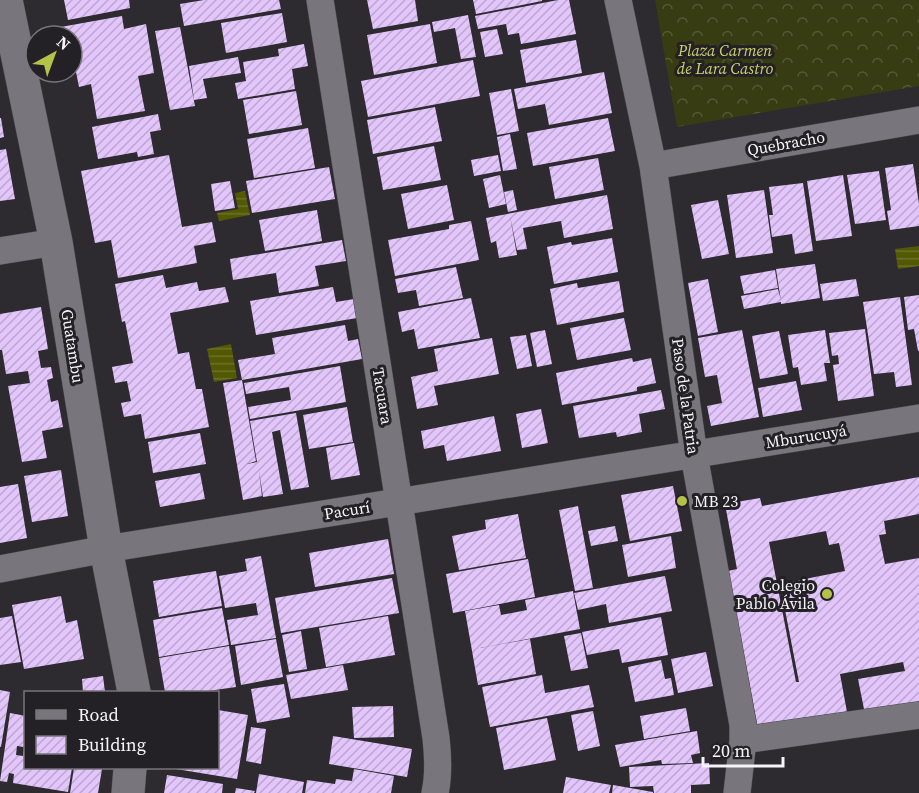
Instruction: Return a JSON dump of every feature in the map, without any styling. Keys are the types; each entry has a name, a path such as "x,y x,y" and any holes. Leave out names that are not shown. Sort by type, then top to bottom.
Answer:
{"street":[{"name":"Guatambu","path":"6,0 56,242 106,549 134,691"},
{"name":"Tacuara","path":"320,0 436,738 438,759 435,793"},
{"name":"Paso de la Patria","path":"618,0 652,166 694,455 743,725 737,793"},
{"name":"Quebracho","path":"652,166 919,120"},
{"path":"0,250 56,242"},
{"name":"Mburucuyá","path":"694,455 919,418"},
{"name":"Pacurí","path":"0,569 106,549 694,455"},
{"path":"743,740 919,715"},
{"path":"128,793 130,769"}],"green space":[{"name":"Plaza Carmen de Lara Castro","path":"655,0 919,0 919,86 677,127"}],"shaded area":[{"path":"245,191 250,215 219,221 217,213 238,209 235,193"},
{"path":"919,246 919,266 898,269 895,249"},
{"path":"231,344 237,378 214,382 207,349"}],"building":[{"path":"64,0 129,0 130,8 68,20"},
{"path":"204,0 279,0 281,9 184,26 180,4"},
{"path":"367,0 415,0 418,21 373,29"},
{"path":"473,0 542,0 542,1 476,14"},
{"path":"558,0 569,0 576,34 521,44 519,33 508,35 506,24 478,29 475,16"},
{"path":"282,13 287,42 226,53 221,23"},
{"path":"468,15 476,57 461,59 455,28 434,32 432,22"},
{"path":"122,16 124,29 146,24 154,73 138,76 145,111 97,119 91,84 79,87 78,84 84,84 84,24 77,24"},
{"path":"430,24 437,63 374,75 367,35"},
{"path":"180,27 195,106 170,110 155,31"},
{"path":"497,29 503,54 485,57 480,32"},
{"path":"576,40 582,73 526,83 520,50"},
{"path":"304,44 308,66 292,69 295,89 238,99 235,83 246,81 243,62 279,56 278,49"},
{"path":"238,57 241,73 203,79 207,98 194,100 189,66"},
{"path":"473,60 480,96 368,117 361,81"},
{"path":"604,72 612,113 549,125 545,104 518,109 514,89"},
{"path":"511,89 519,131 497,135 489,93"},
{"path":"296,91 302,125 249,134 243,100"},
{"path":"435,107 442,141 373,154 367,120"},
{"path":"158,114 161,130 150,132 154,154 138,157 137,152 98,159 92,127"},
{"path":"0,118 4,137 0,138"},
{"path":"608,118 615,151 533,166 527,133"},
{"path":"308,128 315,168 254,178 247,139"},
{"path":"510,134 517,169 503,171 497,137"},
{"path":"434,146 441,180 383,190 377,157"},
{"path":"6,149 15,199 0,201 0,150"},
{"path":"169,155 182,227 212,222 216,242 194,246 197,263 118,278 111,240 95,243 81,171"},
{"path":"498,155 501,171 474,176 471,160"},
{"path":"598,158 604,190 555,199 549,167"},
{"path":"913,164 919,204 919,226 890,230 887,211 891,210 885,168"},
{"path":"329,167 335,199 252,213 246,181"},
{"path":"879,171 886,220 855,224 847,175"},
{"path":"500,175 506,204 489,208 483,179"},
{"path":"843,175 852,236 816,241 807,181"},
{"path":"230,181 235,208 215,211 211,184"},
{"path":"803,183 813,251 795,254 792,234 772,237 769,215 773,215 769,187"},
{"path":"447,185 454,220 408,229 401,194"},
{"path":"513,190 517,210 508,212 504,192"},
{"path":"764,190 773,253 736,258 727,195"},
{"path":"607,195 613,229 564,238 561,221 523,228 527,249 517,250 510,216 517,255 499,258 496,241 491,243 486,218"},
{"path":"718,200 729,254 702,259 691,205"},
{"path":"317,210 322,241 265,251 259,220"},
{"path":"471,221 479,260 395,276 388,240 449,229 449,225"},
{"path":"612,238 618,272 554,284 547,247"},
{"path":"342,240 346,261 315,266 319,286 279,293 276,273 233,280 230,259"},
{"path":"815,264 820,298 744,309 741,296 778,289 781,300 776,269"},
{"path":"456,267 463,298 419,306 416,290 398,293 395,279"},
{"path":"775,270 778,288 744,294 740,276"},
{"path":"163,275 166,288 197,282 199,291 225,287 229,302 170,313 178,354 189,352 196,389 202,389 209,427 145,439 141,414 124,417 121,403 131,401 127,381 115,383 112,367 133,363 115,284"},
{"path":"708,279 718,332 698,336 688,283"},
{"path":"856,279 859,296 823,301 820,284"},
{"path":"619,281 624,312 557,325 550,289 577,283 578,288"},
{"path":"333,287 336,302 354,299 357,318 256,335 250,301"},
{"path":"919,295 918,351 914,329 908,330 904,297"},
{"path":"900,297 912,385 896,387 894,372 874,374 863,302"},
{"path":"471,298 480,338 418,349 414,329 402,332 398,312"},
{"path":"41,307 48,349 38,351 41,368 51,367 53,378 47,380 51,402 58,400 63,427 42,431 47,458 22,462 8,386 30,383 28,371 6,374 2,350 0,350 0,314"},
{"path":"624,318 631,350 577,360 570,328"},
{"path":"345,325 348,341 358,339 362,359 242,380 238,360 275,354 272,338"},
{"path":"865,329 874,396 838,401 833,365 839,364 838,355 832,356 829,333"},
{"path":"545,330 552,364 537,367 530,333"},
{"path":"742,330 759,417 711,426 707,406 722,403 717,375 705,377 698,338"},
{"path":"825,330 830,363 824,363 827,381 801,385 798,367 793,368 788,335"},
{"path":"779,331 788,374 760,379 752,336"},
{"path":"526,335 532,366 517,369 510,337"},
{"path":"492,338 499,374 434,386 438,405 417,409 411,377 438,371 434,349"},
{"path":"632,358 633,362 651,358 656,383 637,387 637,391 562,405 556,373"},
{"path":"340,366 346,402 250,419 248,407 291,400 289,387 246,394 244,383"},
{"path":"242,380 256,461 247,464 257,462 250,421 296,413 309,487 291,490 280,430 272,432 283,494 263,497 259,471 262,496 243,500 223,383"},
{"path":"796,381 802,410 763,417 758,388"},
{"path":"661,390 665,409 639,414 642,432 617,437 616,432 579,438 573,406"},
{"path":"347,407 353,442 309,449 303,415"},
{"path":"541,409 548,443 522,448 516,414"},
{"path":"494,416 501,451 447,461 444,445 424,449 421,431"},
{"path":"200,433 206,464 153,473 148,442"},
{"path":"354,443 360,475 331,480 326,448"},
{"path":"61,470 68,516 32,522 24,476"},
{"path":"200,473 205,499 160,507 155,481"},
{"name":"Colegio Pablo Ávila","path":"919,477 919,514 884,521 886,534 879,535 885,564 919,558 919,704 865,714 858,679 905,671 903,662 840,674 847,712 758,729 728,571 737,569 725,504 760,498 762,506","holes":["826,531 829,545 839,543 845,571 780,584 799,682 796,682 769,542"]},
{"path":"18,484 27,538 0,543 0,487"},
{"path":"673,486 682,531 630,541 621,495"},
{"path":"578,506 593,588 575,591 559,510"},
{"path":"518,514 526,558 459,570 452,536 486,529 485,520"},
{"path":"615,526 618,541 591,546 588,531"},
{"path":"671,536 676,568 628,577 622,545"},
{"path":"388,539 394,574 315,587 309,553"},
{"path":"261,556 276,638 231,645 227,620 258,615 256,603 225,608 219,576 247,571 245,559"},
{"path":"528,559 535,597 453,613 446,574"},
{"path":"216,571 222,606 159,617 153,581"},
{"path":"665,576 672,611 609,623 606,604 578,610 574,593"},
{"path":"392,578 399,613 281,633 275,598"},
{"path":"573,591 580,629 480,648 530,639 536,674 478,685 465,611 499,605 501,615 527,610 525,600"},
{"path":"61,596 66,623 77,620 84,659 24,669 12,605"},
{"path":"222,608 229,645 159,657 153,620"},
{"path":"12,616 21,662 0,665 0,618"},
{"path":"388,616 395,655 326,667 319,628"},
{"path":"661,617 668,655 622,663 619,649 587,655 582,632"},
{"path":"301,631 307,669 289,672 282,635"},
{"path":"581,633 588,668 571,671 564,636"},
{"path":"276,639 283,677 241,685 235,646"},
{"path":"229,646 236,687 208,691 165,691 159,658"},
{"path":"706,652 713,686 678,693 671,659"},
{"path":"661,660 665,679 671,678 674,695 635,702 628,667"},
{"path":"343,665 348,690 291,699 286,675"},
{"path":"542,675 545,693 589,685 594,707 490,727 482,687"},
{"path":"103,676 105,691 83,691 82,679"},
{"path":"284,684 290,717 257,723 251,689"},
{"path":"0,690 10,692 1,747 0,747"},
{"path":"393,706 394,737 354,738 352,707"},
{"path":"686,708 690,731 644,739 640,716"},
{"path":"219,710 248,715 237,779 176,769 219,769"},
{"path":"593,711 600,746 578,751 571,715"},
{"path":"10,713 24,716 24,747 24,769 72,769 68,792 13,783 14,774 9,773 7,782 0,781","holes":["17,746 24,747 23,756 16,755"]},
{"path":"547,718 556,760 504,770 496,728"},
{"path":"251,727 266,729 261,764 246,761"},
{"path":"697,731 700,753 691,755 693,763 662,764 661,760 620,767 615,745"},
{"path":"333,736 412,749 407,777 329,764"},
{"path":"709,763 710,784 691,785 691,793 654,793 653,786 630,787 629,767"},
{"path":"74,769 102,769 98,793 70,793"},
{"path":"354,769 394,776 391,793 305,793 307,780 335,784 336,779 352,781"},
{"path":"259,774 304,782 302,793 256,793"},
{"path":"167,775 223,784 222,793 164,793"},
{"path":"566,777 611,785 609,793 563,793"},
{"path":"613,785 653,792 653,793 612,793"},
{"path":"236,788 255,791 254,793 235,793"}],"place":[{"name":"MB 23","path":"682,501"},
{"name":"Colegio Pablo Ávila","path":"827,594"}]}
